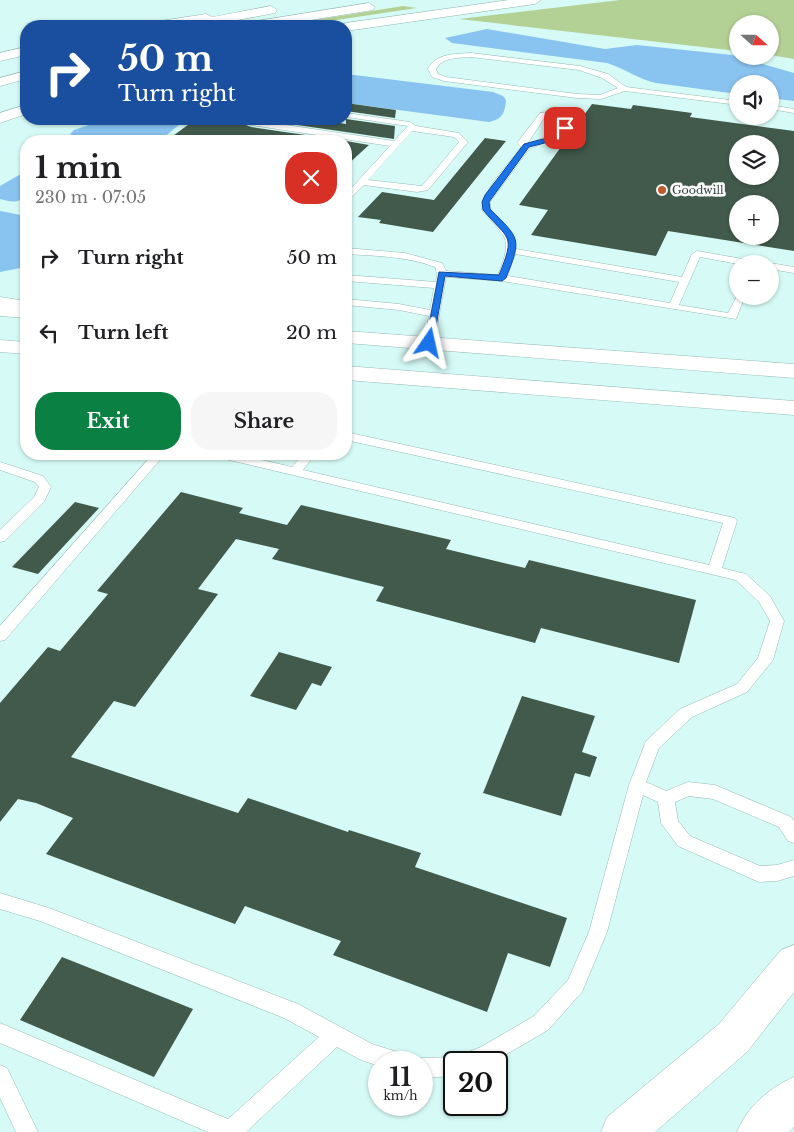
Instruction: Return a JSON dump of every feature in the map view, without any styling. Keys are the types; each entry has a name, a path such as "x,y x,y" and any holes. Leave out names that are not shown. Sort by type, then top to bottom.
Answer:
{"main road":[{"path":"352,26 535,0"},
{"path":"257,20 314,3"},
{"path":"261,20 377,3"},
{"path":"352,21 430,10 484,6"},
{"path":"0,57 20,53"},
{"path":"0,69 20,64"},
{"path":"0,82 20,77"},
{"path":"0,89 20,84"},
{"path":"0,118 20,111"},
{"path":"0,303 20,306"},
{"path":"0,310 20,312"},
{"path":"352,337 794,371"},
{"path":"0,346 20,348"},
{"path":"352,373 794,408"},
{"path":"622,1132 733,1038 794,962"},
{"path":"758,1132 794,1098"}],"lane":[{"path":"624,89 605,76 580,68 471,55 448,57 435,63 432,69 435,74 444,80 577,96 601,97 624,89 729,102"},
{"path":"779,109 794,110"},
{"path":"526,147 521,143 543,115 557,113 571,120"},
{"path":"352,116 410,124 412,126 352,194"},
{"path":"265,125 334,135"},
{"path":"363,182 417,189 425,188 464,142 456,135 410,128"},
{"path":"502,278 513,252 514,241 507,230 486,210 486,202 526,147 554,138 565,128"},
{"path":"352,138 396,144"},
{"path":"352,252 426,259 439,265 442,274 429,343"},
{"path":"513,252 685,280"},
{"path":"673,307 697,254 729,259"},
{"path":"779,268 794,270"},
{"path":"442,274 502,278 732,317 737,305"},
{"path":"352,278 440,285"},
{"path":"352,303 391,306 434,314"},
{"path":"352,437 730,521 714,571"},
{"path":"0,636 154,460"},
{"path":"246,460 741,577 765,599 777,621 765,660 742,688 686,713 652,745 637,785 598,932 575,986 540,1023 493,1051"},
{"path":"296,472 305,460"},
{"path":"0,466 24,472 39,479 45,487 39,499 0,538"},
{"path":"637,785 666,798 688,789 715,792 785,822 794,836"},
{"path":"666,798 670,823 684,841 759,874 777,873 794,868"},
{"path":"0,901 42,914 291,1011 368,1053"},
{"path":"0,1033 230,1132 335,1036"},
{"path":"0,1075 27,1132"}],"green space":[{"path":"620,0 794,0 794,59 779,56 779,15 729,15 729,50 459,19"},
{"path":"403,6 417,8 336,20 315,20"}],"water":[{"path":"487,29 605,49 637,45 729,55 729,65 766,65 794,73 794,101 779,99 779,75 729,75 729,93 656,83 607,63 452,43 445,38"},
{"path":"352,75 493,92 503,96 506,100 505,109 500,117 489,122 352,104"},
{"path":"89,125 179,125 167,135 70,134 74,130"},
{"path":"20,174 20,200 7,201 0,199 0,186"},
{"path":"0,211 20,215 20,268 0,272"}],"building":[{"path":"352,104 396,110 395,118 352,112"},
{"name":"Goodwill","path":"592,104 631,109 633,105 692,113 690,117 729,122 729,125 749,125 794,131 794,251 756,245 779,245 779,195 729,195 729,241 668,231 656,256 531,235 548,210 519,205"},
{"path":"352,120 395,126 394,139 297,125 352,125"},
{"path":"188,125 246,125 305,135 174,135"},
{"path":"485,138 506,141 433,232 379,223 381,220 358,217 382,192 434,200"},
{"path":"352,142 369,145 352,161"},
{"path":"181,492 243,508 239,513 287,525 301,505 451,540 446,549 525,568 529,560 696,600 679,663 541,628 535,643 376,601 384,587 272,559 279,549 236,539 198,589 218,594 135,707 114,701 71,757 238,813 248,798 348,832 349,830 421,853 415,867 567,918 550,967 508,953 487,1012 333,955 341,941 245,906 235,924 46,854 73,818 36,803 18,799 0,822 0,703 48,647 60,651 108,594 97,591"},
{"path":"75,502 99,508 38,574 12,567"},
{"path":"279,652 332,667 321,686 312,683 296,710 250,696"},
{"path":"522,696 595,716 582,752 597,757 590,777 575,773 561,816 483,793"},
{"path":"62,957 193,1009 154,1077 20,1020"}],"place":[{"name":"Goodwill","path":"662,190"}],"route":[{"path":"429,343 442,274 476,274 502,278 513,252 514,241 507,230 486,210 486,202 489,195 527,146 554,138 565,128"}]}
